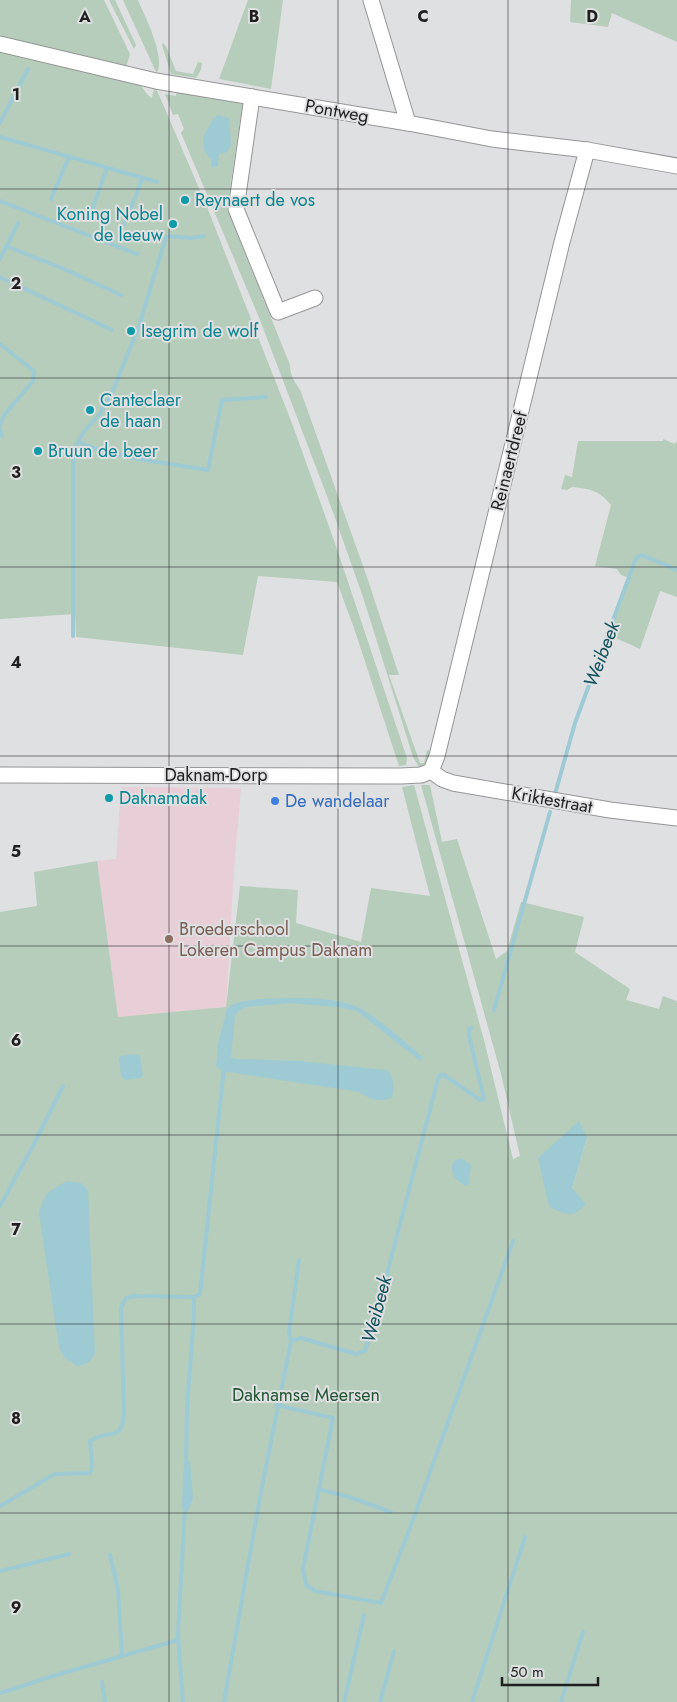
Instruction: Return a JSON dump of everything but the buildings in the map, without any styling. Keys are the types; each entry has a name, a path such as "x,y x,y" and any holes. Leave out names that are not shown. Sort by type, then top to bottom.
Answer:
{"street":[{"path":"371,0 408,123"},
{"name":"Pontweg","path":"0,44 146,79 492,139 587,150 677,166"},
{"path":"252,97 236,209 278,312 315,298"},
{"name":"Reinaertdreef","path":"431,772 437,756 559,252 587,150"},
{"name":"Daknam-Dorp","path":"0,775 401,776 421,775 431,772"},
{"name":"Kriktestraat","path":"431,772 442,779 463,784 610,810 677,818"}],"shaded area":[{"name":"Broederschool Lokeren Campus Daknam","path":"121,787 241,788 226,1007 118,1017 97,861 116,859"}],"green space":[{"path":"0,0 104,0 130,54 127,64 129,81 141,86 152,98 156,88 207,207 293,426 337,549 407,758 406,765 399,766 337,582 258,576 243,655 76,637 75,614 0,619"},
{"path":"109,0 115,0 136,45 134,49"},
{"path":"123,0 138,0 156,45 159,63 158,71 156,72"},
{"path":"248,0 283,0 271,89 219,79"},
{"path":"571,0 677,0 677,42 612,13 608,27 570,22"},
{"path":"163,43 176,71 193,74 198,62 202,63 201,70 196,78 171,74"},
{"path":"177,91 243,101 227,209 290,365 292,377 301,392 368,580 399,675 389,675 420,763 424,763 427,750 431,751 428,764 419,767 413,757 363,597 333,512 260,320 181,133 184,129 178,114 173,115 165,94 176,96"},
{"path":"663,439 675,444 677,441 677,597 660,591 640,649 609,635 629,578 621,575 617,569 595,566 611,505 598,493 589,490 572,487 567,490 561,489 565,475 572,477 578,441 663,441"},
{"name":"Daknamse Meersen","path":"414,785 484,1040 513,1159 520,1156 501,1074 421,785 430,785 442,842 457,839 496,959 507,951 521,902 584,917 575,952 630,989 626,1000 659,1009 663,996 677,1001 677,1702 0,1702 0,912 37,906 34,872 97,861 118,1017 226,1007 240,886 298,890 296,923 361,942 371,888 430,896 402,787","holes":["587,1138 572,1188 538,1158"]}],"water":[{"path":"218,115 229,118 231,145 227,152 219,154 218,166 212,168 211,160 204,150 203,139 214,118"},
{"path":"285,998 338,1001 357,1007 380,1022 423,1057 420,1061 357,1011 337,1007 291,1003 246,1007 239,1011 235,1015 231,1058 299,1061 386,1070 392,1079 392,1098 375,1100 359,1092 222,1071 216,1066 218,1044 227,1009 232,1005 246,1001"},
{"path":"133,1054 140,1056 143,1076 141,1078 125,1080 121,1076 119,1058"},
{"path":"579,1121 587,1138 572,1188 586,1204 576,1212 569,1214 549,1207 538,1158"},
{"path":"461,1158 471,1165 469,1185 467,1186 456,1179 452,1169 454,1161"},
{"path":"67,1181 81,1183 88,1190 95,1354 88,1363 77,1366 64,1357 59,1348 39,1213 48,1193"},
{"path":"190,1462 193,1498 188,1511 183,1510 182,1505 184,1463"}],"waterway":[{"path":"0,123 28,69"},
{"path":"0,137 157,182"},
{"path":"51,199 69,157"},
{"path":"89,218 107,168"},
{"path":"121,230 142,178"},
{"path":"0,201 137,254"},
{"path":"0,259 18,223"},
{"path":"73,636 73,450 85,430 99,415 114,388 139,326 166,237 191,238 204,236"},
{"path":"6,246 64,269 121,295"},
{"path":"0,277 112,330"},
{"path":"0,344 34,371 33,381 5,414 0,425"},
{"path":"78,442 125,456 208,470 222,400 266,397"},
{"path":"0,429 2,436"},
{"name":"Weibeek","path":"555,794 575,723 636,558 642,555 677,570"},
{"name":"Weibeek","path":"494,1010 550,812"},
{"name":"Weibeek","path":"224,1702 260,1497 291,1341 301,1338 356,1354 365,1351 373,1327 438,1079 440,1075 444,1075 480,1100 484,1099 469,1036 469,1029 472,1028"},
{"path":"0,1506 55,1474 90,1473 92,1465 90,1441 103,1435 113,1434 120,1429 124,1413 121,1308 126,1298 134,1296 194,1297 200,1294 224,1067"},
{"path":"0,1206 63,1086"},
{"path":"277,1405 333,1418 303,1569 306,1585 315,1591 381,1603 410,1528 513,1241"},
{"path":"291,1341 289,1332 299,1260"},
{"path":"186,1465 187,1406 194,1297"},
{"path":"318,1489 349,1497 391,1512"},
{"path":"183,1702 178,1635 185,1507"},
{"path":"472,1702 525,1537"},
{"path":"0,1571 69,1554"},
{"path":"110,1555 118,1589 122,1656"},
{"path":"344,1702 364,1615"},
{"path":"561,1702 583,1632"},
{"path":"0,1693 178,1640"},
{"path":"380,1702 394,1651"},
{"path":"102,1682 105,1702"}],"place":[{"name":"Reynaert de vos","path":"185,200"},
{"name":"Koning Nobel de leeuw","path":"173,224"},
{"name":"Isegrim de wolf","path":"131,331"},
{"name":"Canteclaer de haan","path":"90,410"},
{"name":"Bruun de beer","path":"38,451"},
{"name":"Daknamdak","path":"109,798"},
{"name":"De wandelaar","path":"275,801"},
{"name":"Broederschool Lokeren Campus Daknam","path":"169,939"}]}
